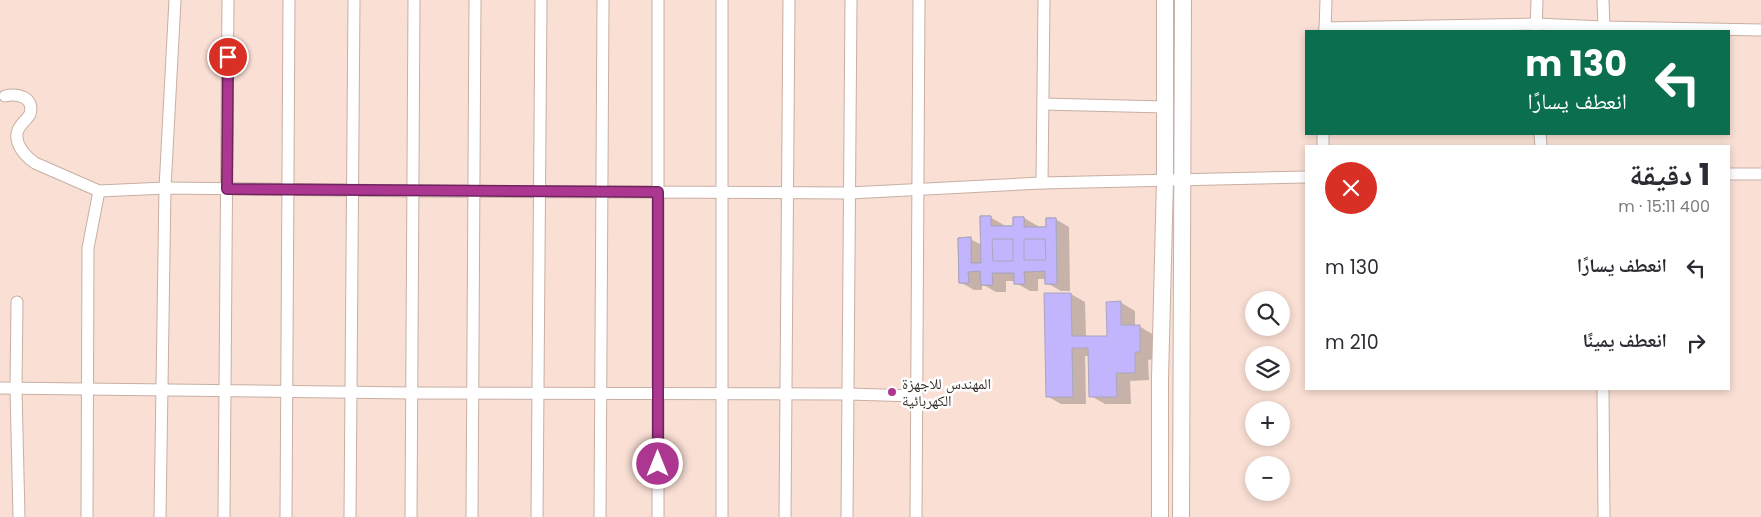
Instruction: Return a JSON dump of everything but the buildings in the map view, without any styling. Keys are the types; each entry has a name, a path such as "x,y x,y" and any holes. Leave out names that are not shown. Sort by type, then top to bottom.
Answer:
{"street":[{"path":"160,517 165,188 175,0"},
{"path":"224,517 228,0"},
{"path":"286,517 289,0"},
{"path":"350,517 354,0"},
{"path":"411,517 414,0"},
{"path":"472,517 475,0"},
{"path":"537,517 541,0"},
{"path":"600,517 603,0"},
{"path":"658,0 658,517"},
{"path":"722,0 722,517"},
{"path":"785,517 789,0"},
{"path":"847,517 851,0"},
{"path":"916,517 919,0"},
{"path":"1042,182 1044,0"},
{"path":"1165,0 1165,107 1173,180 1181,517"},
{"path":"1160,517 1160,378 1183,0"},
{"path":"1326,0 1325,30 1604,27 1761,30"},
{"path":"1536,28 1537,0"},
{"path":"1603,0 1604,27"},
{"path":"2,97 14,93 23,96 28,100 31,107 29,116 18,130 20,148 26,157 99,191 165,188 850,193 1042,182 1305,177"},
{"path":"1043,104 1165,107"},
{"path":"1730,174 1761,174"},
{"path":"87,517 88,248 99,191"},
{"path":"17,302 16,389 19,517"},
{"path":"0,378 16,389"},
{"path":"0,388 916,396"},
{"path":"1602,390 1604,517"}],"place":[{"name":"المهندس للاجهزة الكهربائية","path":"892,392"}],"route":[{"path":"228,57 227,189 658,192 658,464"}]}
